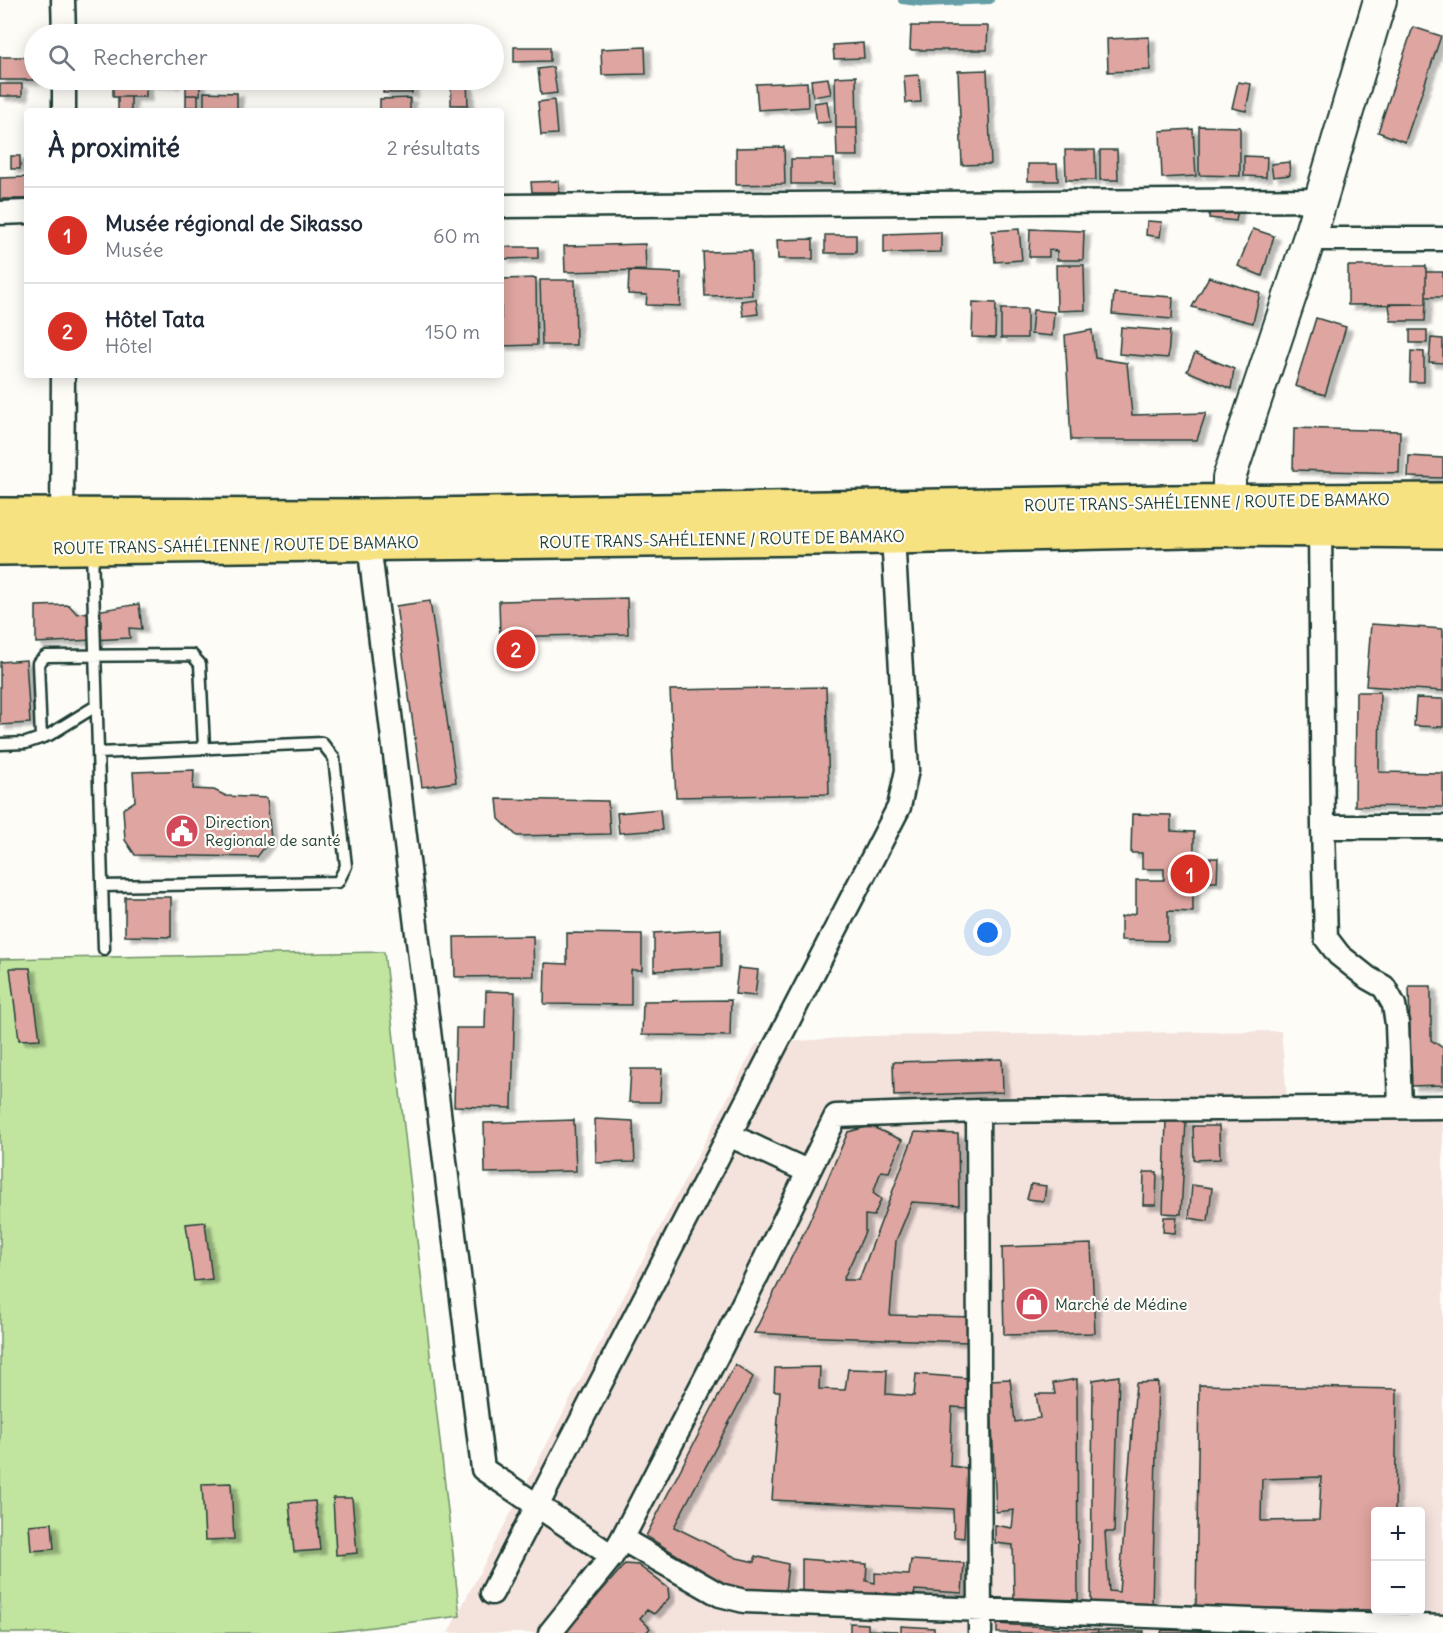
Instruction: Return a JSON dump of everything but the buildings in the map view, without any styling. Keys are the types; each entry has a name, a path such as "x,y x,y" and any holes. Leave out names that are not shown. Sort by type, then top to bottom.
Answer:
{"highway":[{"name":"ROUTE TRANS-SAHÉLIENNE / ROUTE DE BAMAKO","path":"369,530 893,537 1443,500"},
{"name":"ROUTE TRANS-SAHÉLIENNE / ROUTE DE BAMAKO","path":"0,515 82,531 369,530 1228,515 1320,530 1443,531"},
{"name":"ROUTE TRANS-SAHÉLIENNE / ROUTE DE BAMAKO","path":"0,548 82,531"}],"main road":[{"path":"1228,515 1229,478 1309,238 1380,0"}],"street":[{"path":"63,0 63,24"},
{"path":"64,90 64,108"},
{"path":"504,206 1321,200"},
{"path":"0,213 24,212"},
{"path":"1309,238 1443,239"},
{"path":"63,378 82,531"},
{"path":"369,530 483,1469 537,1506 617,1547 720,1595 744,1601 1443,1627"},
{"path":"1320,530 1326,938 1339,955 1368,978 1384,987 1394,1005 1397,1024 1400,1107"},
{"path":"492,1593 899,807 907,770 893,537"},
{"path":"1323,827 1443,827"},
{"path":"550,1633 617,1547 721,1348 836,1116 978,1112 1443,1107"},
{"path":"978,1112 980,1633"},
{"path":"729,1135 807,1171"}],"lane":[{"path":"82,531 94,656 104,949"},
{"path":"41,738 38,663 46,656 192,655 200,664 204,748"},
{"path":"0,744 26,743 41,738 96,706"},
{"path":"98,753 322,744 334,758 346,866 338,882 102,886"}],"shaded area":[{"name":"Marché de Médine","path":"1281,1031 1287,1097 1443,1095 1443,1633 448,1633 756,1044 869,1036"}],"green space":[{"path":"384,952 460,1616 325,1633 0,1633 0,959"}],"waterway":[{"path":"902,0 925,3 990,0"}],"place":[{"name":"Hôtel Tata","path":"516,649"},
{"name":"Direction Regionale de santé","path":"182,831"},
{"name":"Musée régional de Sikasso","path":"1190,874"},
{"name":"Marché de Médine","path":"1032,1304"}]}
